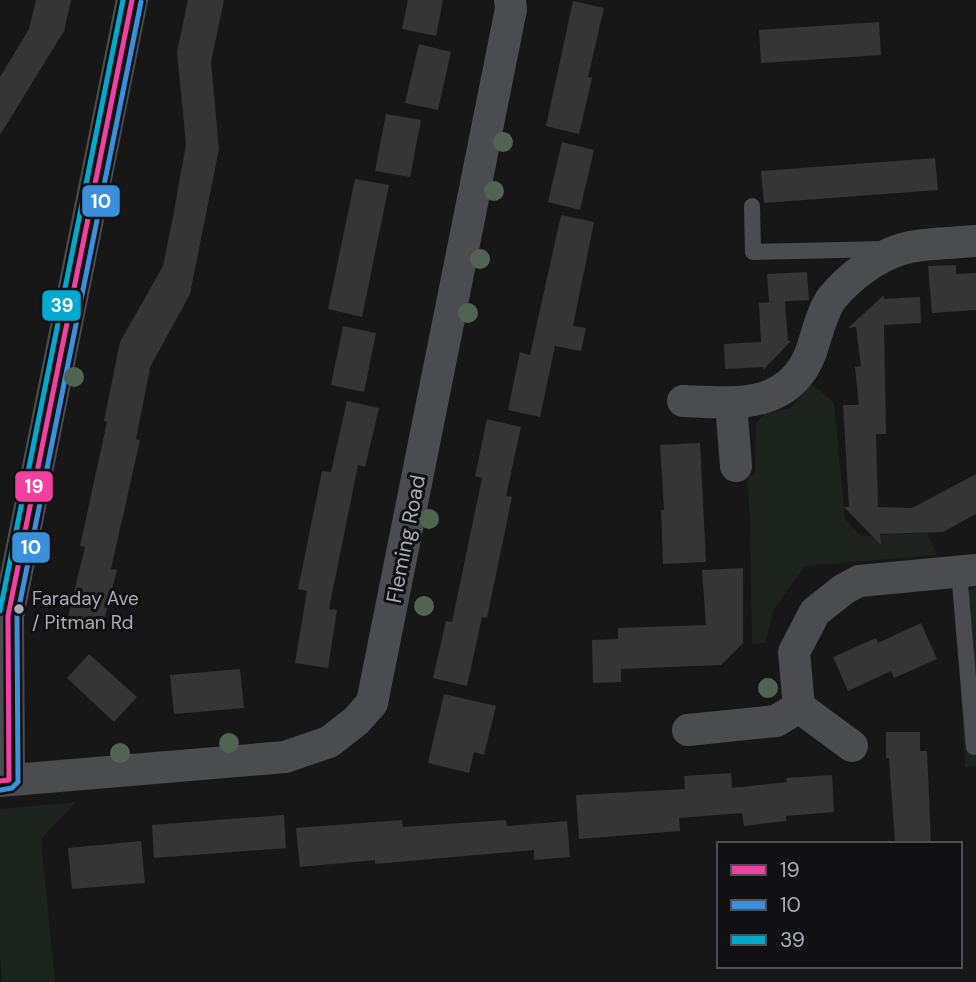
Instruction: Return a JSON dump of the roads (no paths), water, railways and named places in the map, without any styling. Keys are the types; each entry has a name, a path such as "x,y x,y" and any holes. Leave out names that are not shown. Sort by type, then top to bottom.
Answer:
{"street":[{"path":"4,780 8,616 132,0"},
{"name":"Fleming Road","path":"4,780 285,758 329,743 356,721 372,703 508,23 510,0"},
{"path":"683,401 732,403 784,390 807,363 831,299 861,270 902,248 976,241"},
{"path":"732,403 736,466"},
{"path":"852,746 799,707 794,652 815,612 859,581 967,571"},
{"path":"688,730 776,721 799,707"}],"lane":[{"path":"752,206 752,252 902,248"},
{"path":"967,571 974,747"}],"place":[{"name":"Faraday Ave / Pitman Rd","path":"19,609"}]}
